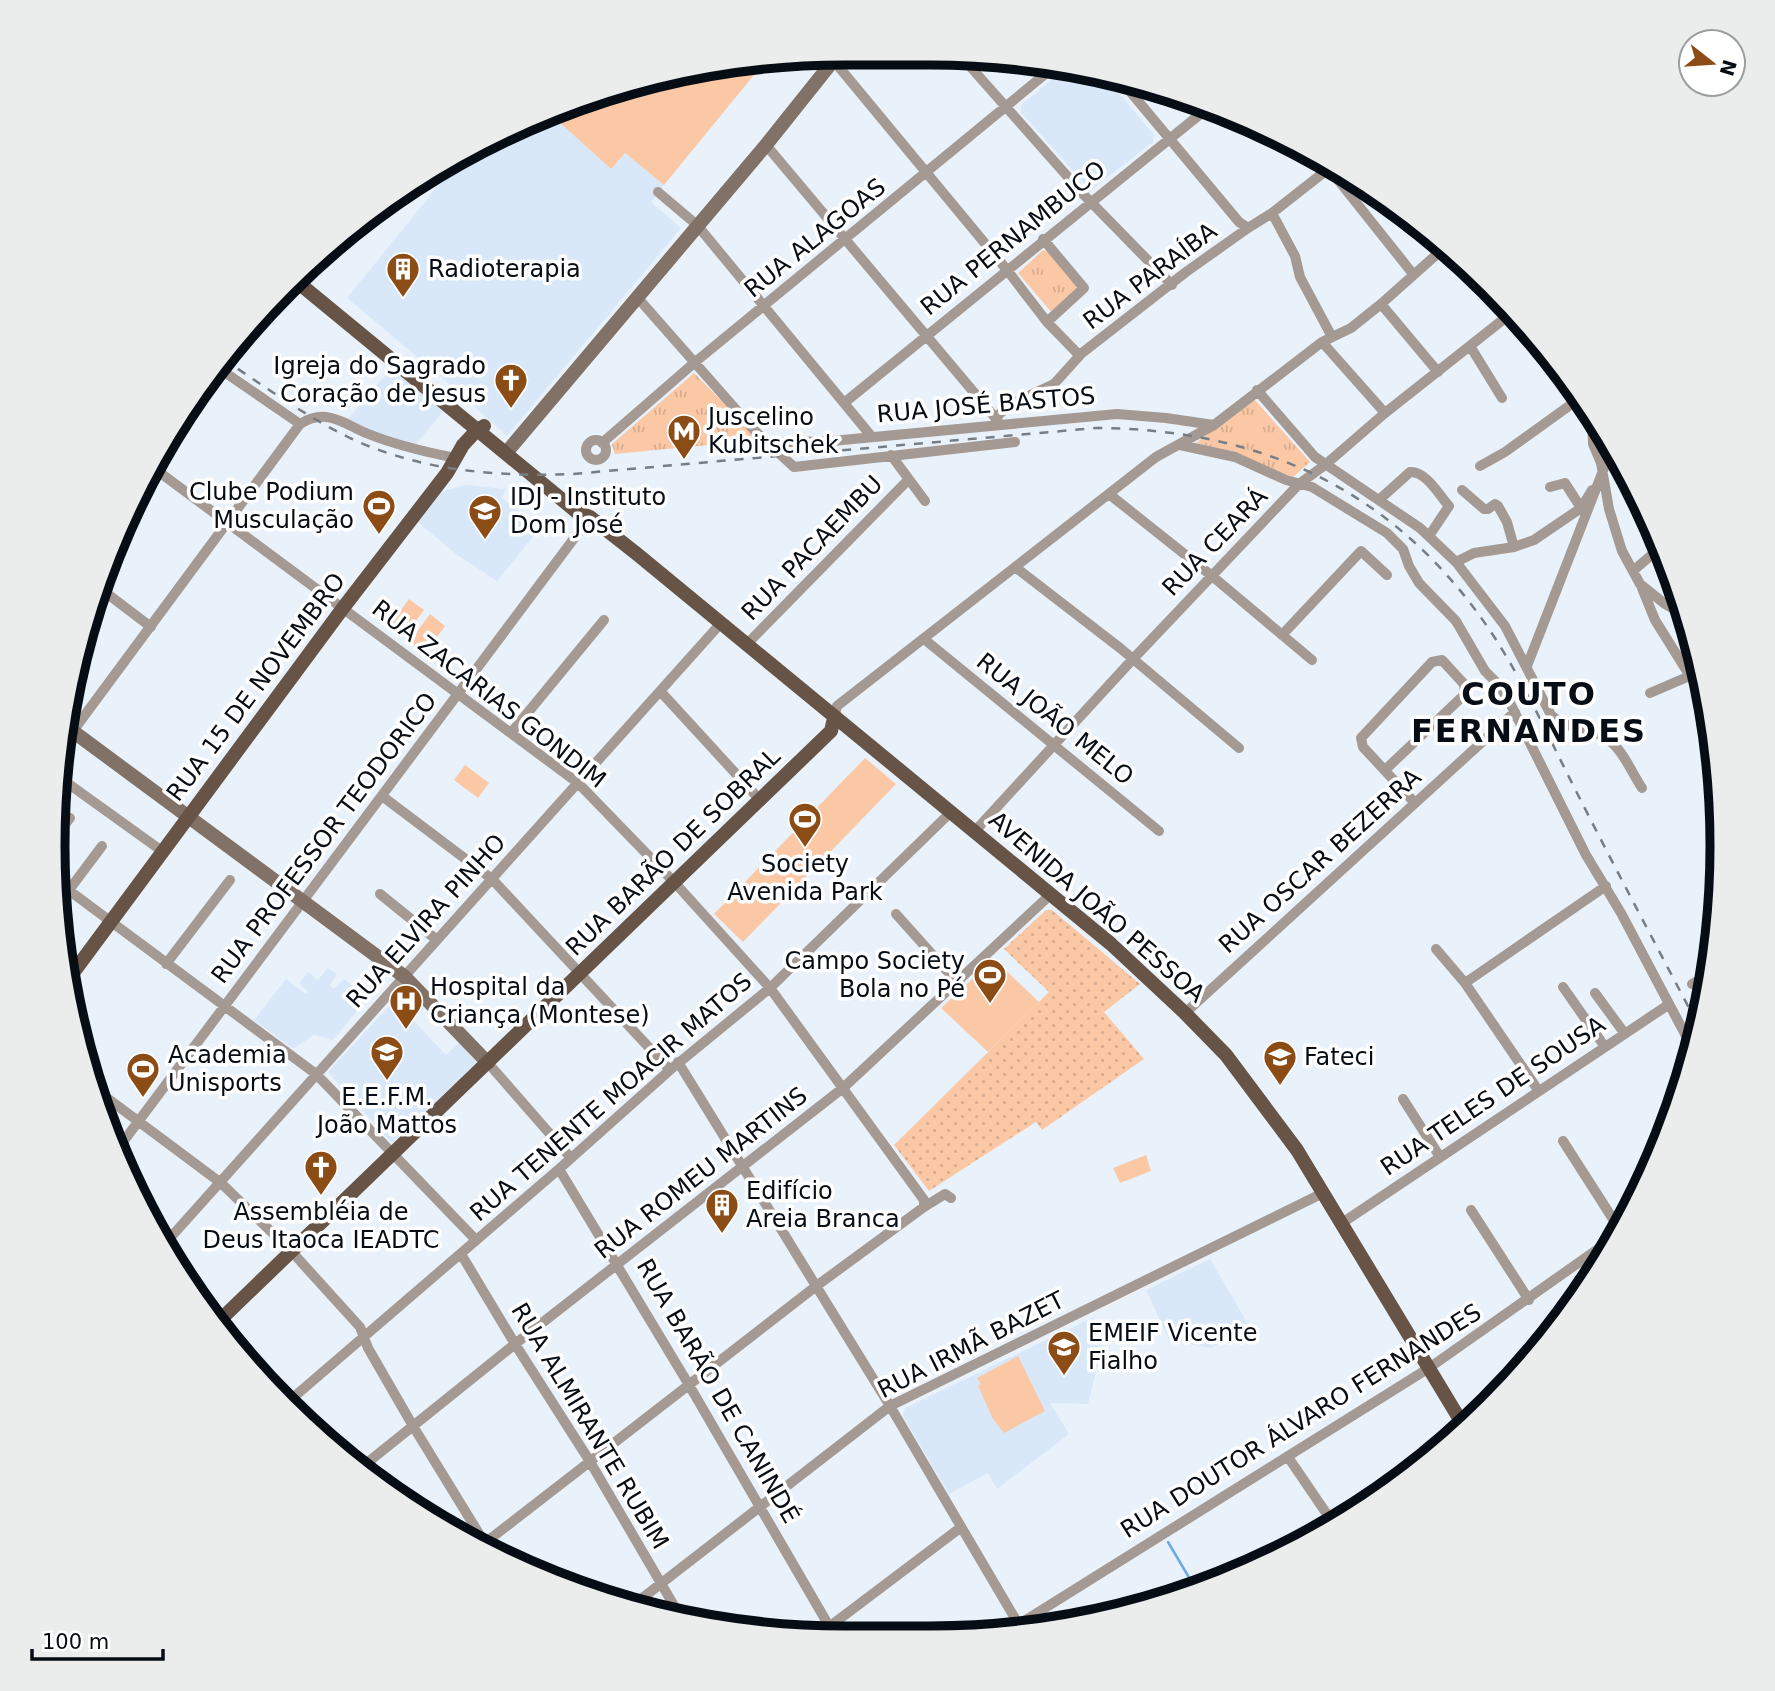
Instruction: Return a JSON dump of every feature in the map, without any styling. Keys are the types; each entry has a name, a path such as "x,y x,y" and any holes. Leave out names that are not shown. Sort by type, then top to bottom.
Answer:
{"main road":[{"path":"509,450 831,65"},
{"name":"AVENIDA JOÃO PESSOA","path":"308,280 481,428"},
{"name":"AVENIDA JOÃO PESSOA","path":"302,285 509,450 577,512 590,517 951,811 1111,944 1185,1013 1226,1055 1289,1139 1459,1418"},
{"name":"RUA 15 DE NOVEMBRO","path":"75,970 342,608 447,473 463,445 481,428"},
{"name":"RUA BARÃO DE SOBRAL","path":"223,1317 831,731 834,718"},
{"path":"73,732 405,977 488,1063"}],"street":[{"path":"837,65 1047,321 1079,355"},
{"path":"970,66 1090,201 1172,285"},
{"name":"RUA ALAGOAS","path":"602,443 694,363 1046,74"},
{"path":"1129,90 1239,222 1248,228"},
{"name":"RUA PERNAMBUCO","path":"844,403 1201,114"},
{"path":"766,145 998,421"},
{"name":"RUA PARAÍBA","path":"998,421 1010,404 1054,384 1079,355 1248,228 1272,213 1322,170"},
{"path":"1342,183 1413,274"},
{"path":"658,192 697,225 872,437"},
{"path":"1272,213 1295,256 1300,277 1327,339 1385,413"},
{"path":"1044,239 1084,288 1047,321"},
{"name":"RUA BARÃO DE SOBRAL","path":"834,718 837,706 1156,457 1214,425 1327,339 1351,328 1437,253"},
{"path":"637,297 767,443"},
{"path":"1381,304 1438,373"},
{"name":"RUA CEARÁ","path":"975,831 1299,484 1505,318"},
{"path":"1471,346 1502,398"},
{"path":"224,372 300,424"},
{"path":"1257,390 1315,457 1380,499 1429,536 1456,562 1505,625 1551,715 1563,724 1592,732 1616,746 1642,788"},
{"path":"1480,466 1505,452 1573,403"},
{"name":"RUA JOSÉ BASTOS","path":"767,443 832,441 998,421 1117,414 1214,425"},
{"path":"75,719 151,627 300,424 312,418 333,418 414,450 456,458"},
{"path":"1593,434 1619,543 1634,570 1655,620 1689,666"},
{"name":"RUA JOSÉ BASTOS","path":"767,443 794,467 1015,442"},
{"path":"1180,445 1235,457 1312,487 1397,541 1414,576 1456,621 1485,671 1499,684 1586,855 1606,886 1686,1038"},
{"name":"RUA PACAEMBU","path":"891,455 925,500"},
{"path":"1527,666 1608,459"},
{"path":"1380,499 1412,471 1423,476 1449,506 1429,536"},
{"name":"RUA ZACARIAS GONDIM","path":"160,472 459,692 578,783 675,883 770,988 921,1193 924,1207"},
{"path":"1456,562 1474,553 1514,547 1547,532 1581,508 1602,478"},
{"name":"RUA PACAEMBU","path":"747,644 908,480"},
{"path":"1550,487 1565,483 1581,508"},
{"path":"1462,491 1484,509 1495,504 1499,506 1514,547"},
{"path":"1109,494 1312,660"},
{"name":"RUA PROFESSOR TEODORICO","path":"123,1142 590,517"},
{"path":"1282,635 1361,551 1387,575"},
{"path":"1634,570 1653,553"},
{"path":"1015,567 1120,648 1239,748"},
{"path":"1640,584 1673,609"},
{"path":"107,593 151,627"},
{"path":"511,733 604,620"},
{"name":"RUA ELVIRA PINHO","path":"170,1238 721,623"},
{"name":"RUA JOÃO MELO","path":"924,639 1159,831"},
{"path":"1385,770 1465,694 1464,684 1441,660 1432,662 1361,738 1363,747 1415,803"},
{"path":"1650,693 1691,676"},
{"path":"660,691 760,800"},
{"name":"RUA OSCAR BEZERRA","path":"1185,1013 1415,803 1445,780 1515,712"},
{"path":"67,784 162,851"},
{"path":"382,796 492,879 670,1070"},
{"name":"RUA TENENTE MOACIR MATOS","path":"293,1398 559,1169 678,1062 770,988 951,811"},
{"path":"65,823 69,818"},
{"path":"69,890 102,846"},
{"path":"166,964 230,880"},
{"path":"1465,983 1606,886"},
{"path":"66,888 316,1074 476,1240"},
{"path":"380,894 437,940"},
{"name":"RUA ROMEU MARTINS","path":"367,1463 514,1344 618,1266 843,1088 1050,895"},
{"path":"896,914 956,981"},
{"path":"1436,949 1465,983 1538,1090"},
{"path":"1692,984 1698,981"},
{"path":"1563,987 1605,1047"},
{"path":"1595,993 1625,1034"},
{"name":"RUA TELES DE SOUSA","path":"1342,1223 1668,1005"},
{"path":"678,1062 890,1406 1016,1621"},
{"path":"488,1063 571,1157"},
{"path":"107,1098 221,1183 292,1252 360,1327 368,1348 478,1534"},
{"path":"1403,1099 1440,1157"},
{"path":"1563,1141 1614,1221"},
{"name":"RUA BARÃO DE CANINDÉ","path":"559,1169 829,1626"},
{"name":"RUA IRMÃ BAZET","path":"641,1599 890,1406 1323,1193"},
{"path":"491,1541 589,1460 815,1287 924,1207 945,1194 951,1198"},
{"path":"1471,1210 1529,1300"},
{"name":"RUA DOUTOR ÁLVARO FERNANDES","path":"1033,1620 1429,1368 1597,1250"},
{"name":"RUA ALMIRANTE RUBIM","path":"461,1254 514,1344 589,1460 675,1607"},
{"path":"1288,1457 1329,1517"},
{"path":"829,1626 960,1528"}],"shaded area":[{"path":"1057,76 1114,87 1154,135 1153,142 1094,188 1088,188 1021,112 1021,105"},
{"path":"557,120 611,169 625,153 664,185 651,202 681,228 507,436 347,298 448,173 500,145"},
{"path":"393,366 443,412 415,445 346,421"},
{"name":"IDJ - Instituto Dom José","path":"465,485 506,489 502,498 541,527 497,581 456,554 417,521 440,492"},
{"path":"328,968 337,974 330,985 334,989 344,979 368,998 333,1040 314,1035 293,1049 254,1020 286,979 306,994 308,991 299,984 308,972 318,980"},
{"name":"E.E.F.M. João Mattos","path":"405,989 424,1008 413,1020 446,1055 459,1043 477,1062 392,1143 328,1072"},
{"path":"1210,1259 1254,1334 1240,1344 1223,1341 1211,1348 1169,1340 1146,1290"},
{"path":"1094,1317 1104,1339 1088,1404 1050,1403 1069,1434 997,1489 988,1473 949,1494 903,1416 905,1408"}],"green space":[{"path":"758,70 664,185 625,153 611,169 557,120 643,91"},
{"path":"1043,250 1048,252 1080,288 1053,314 1018,273"},
{"path":"694,373 760,440 615,454 612,444"},
{"path":"1254,399 1310,462 1293,477 1196,443"},
{"path":"409,599 424,610 404,637 389,626"},
{"path":"430,614 445,626 425,653 410,641"},
{"name":"Society Avenida Park","path":"865,758 896,784 743,942 714,914"},
{"path":"465,765 489,783 478,798 454,780"},
{"path":"1046,910 1052,910 1140,984 1104,1012 1144,1059 1042,1130 1036,1122 929,1191 894,1145 1049,992 1004,949"},
{"name":"Campo Society Bola no Pé","path":"994,959 1039,1002 988,1052 941,1008"},
{"path":"1146,1155 1151,1171 1120,1183 1113,1168"},
{"path":"1018,1356 1045,1411 1004,1433 993,1419 977,1378"}],"waterway":[{"path":"1168,1542 1191,1581"}],"railway":[{"path":"231,364 350,438 404,458 459,470 573,474 1096,428 1157,431 1214,440 1268,455 1319,477 1367,505 1411,539 1452,580 1489,629 1523,687 1692,1013"}],"place":[{"name":"Radioterapia","path":"403,299"},
{"name":"Igreja do Sagrado Coração de Jesus","path":"511,410"},
{"name":"Juscelino Kubitschek","path":"684,461"},
{"name":"Clube Podium Musculação","path":"379,536"},
{"name":"IDJ - Instituto Dom José","path":"485,541"},
{"name":"Society Avenida Park","path":"805,849"},
{"name":"Campo Society Bola no Pé","path":"990,1005"},
{"name":"Hospital da Criança (Montese)","path":"406,1031"},
{"name":"E.E.F.M. João Mattos","path":"387,1082"},
{"name":"Fateci","path":"1280,1087"},
{"name":"Academia Unisports","path":"143,1099"},
{"name":"Assembléia de Deus Itaoca IEADTC","path":"321,1197"},
{"name":"Edifício Areia Branca","path":"722,1235"},
{"name":"EMEIF Vicente Fialho","path":"1064,1377"}],"district":[{"name":"COUTO FERNANDES","path":"1529,712"}]}
